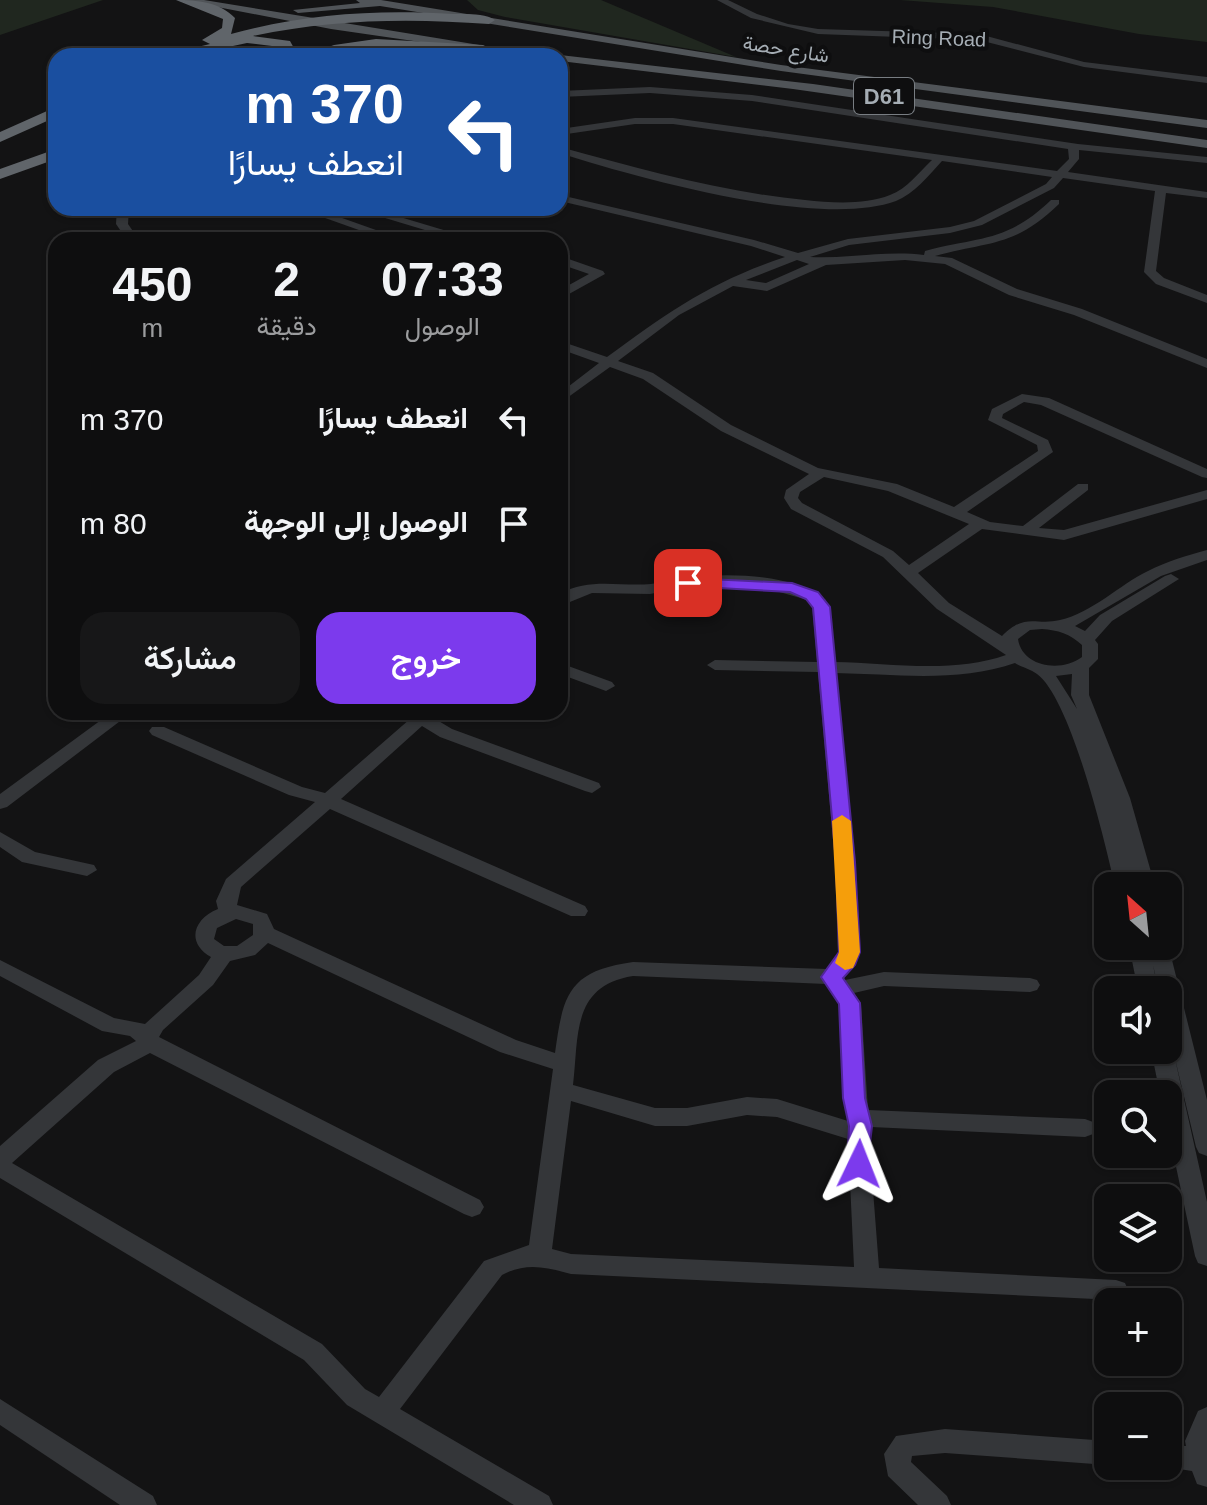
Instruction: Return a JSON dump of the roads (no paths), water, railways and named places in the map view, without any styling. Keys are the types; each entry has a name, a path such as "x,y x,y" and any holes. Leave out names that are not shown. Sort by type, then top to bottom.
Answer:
{"highway":[{"path":"184,0 221,11 231,21 228,30 196,48"},
{"path":"215,42 323,9 366,7 489,20"},
{"path":"303,48 323,9"},
{"path":"200,48 277,17"},
{"path":"317,48 359,30"},
{"path":"214,48 257,39 285,44 287,48"},
{"path":"333,48 384,40 472,48"},
{"path":"0,138 48,115"},
{"path":"0,177 48,157"},
{"path":"0,177 48,162"}],"main road":[{"path":"184,0 277,17 323,9 359,30 477,48"},
{"path":"198,0 297,15"},
{"path":"392,9 429,0"},
{"path":"459,1 470,12 489,20"},
{"name":"شارع حصة","path":"412,4 489,20 859,80 1207,124"},
{"path":"359,30 366,7 434,41"},
{"name":"شارع حصة","path":"568,59 1207,138"},
{"path":"710,76 1207,144"}],"street":[{"name":"Ring Road","path":"721,0 752,15 813,32 861,36 971,36 1009,43 1083,64 1207,78"},
{"name":"Ring Road","path":"732,0 770,17 822,30 981,34 1091,62 1207,78"},
{"path":"568,94 650,90 759,98 1073,147 1207,160"},
{"path":"568,131 644,120 673,121 1207,195"},
{"path":"568,126 591,127"},
{"path":"568,393 687,304 731,282 795,257 872,238 970,226 1040,192 1063,175 1074,159 1073,147"},
{"path":"568,152 672,181 831,204 894,197 938,160"},
{"path":"1161,188 1150,272 1160,281 1207,299"},
{"path":"568,200 822,262 923,257 1022,232 1055,202"},
{"path":"327,216 374,232"},
{"path":"385,216 439,232"},
{"path":"923,257 956,264 1013,292 1078,312 1207,364"},
{"path":"731,282 767,287 822,262"},
{"path":"568,263 599,274 568,291"},
{"path":"568,348 613,362 663,384 726,428 821,473 892,487 979,524 1024,532 1073,533 1207,494"},
{"path":"954,514 1046,452 1043,443 995,420 997,412 1026,397 1044,401 1207,474"},
{"path":"821,473 796,487 791,494 793,502 815,518 878,548 909,572 933,598 1013,653 1042,669 1061,696 1092,771 1121,872"},
{"path":"1024,532 1083,487"},
{"path":"909,572 979,524"},
{"path":"1059,626 1084,616 1155,573 1207,555"},
{"path":"1087,639 1099,623 1141,595 1207,566"},
{"path":"568,591 597,587 647,589 688,583 800,589 817,599 821,607 827,667 850,952 835,983"},
{"path":"963,619 1021,628 1042,624 1059,626 1087,639 1092,654 1081,666 1065,670 1042,669"},
{"path":"1013,653 1010,637 1021,628"},
{"path":"715,665 961,670 988,667 1013,653"},
{"path":"1081,666 1080,695 1121,798 1141,872"},
{"path":"568,671 606,686"},
{"path":"0,803 112,720"},
{"path":"229,913 226,901 233,884 413,720"},
{"path":"428,720 446,733 592,787"},
{"path":"158,731 296,791 326,800 578,911"},
{"path":"0,838 29,857 87,870"},
{"path":"229,913 256,915 264,923 265,933 259,943 247,951 224,954 206,945 203,934 214,919 229,913"},
{"path":"265,933 508,1046 565,1065"},
{"path":"0,1160 106,1066 139,1050 155,1025 206,980 224,954"},
{"path":"1162,960 1207,1147"},
{"path":"0,967 110,1025 136,1029 147,1040 472,1207"},
{"path":"535,1254 542,1243 575,999 589,983 609,973 633,969 835,983 884,979 1030,985"},
{"path":"835,983 850,1003 867,1278"},
{"path":"1165,1064 1207,1256"},
{"path":"561,1090 655,1117 687,1117 747,1106 777,1108 860,1126 1085,1128"},
{"path":"0,1167 313,1352 328,1365 348,1391 539,1505"},
{"path":"382,1413 493,1268 535,1254 571,1264 1094,1289"},
{"path":"0,1411 143,1505"},
{"path":"1182,1461 1204,1467 1198,1441 1207,1419"},
{"path":"937,1505 898,1467 897,1454 905,1445 945,1441 1094,1452"}]}
